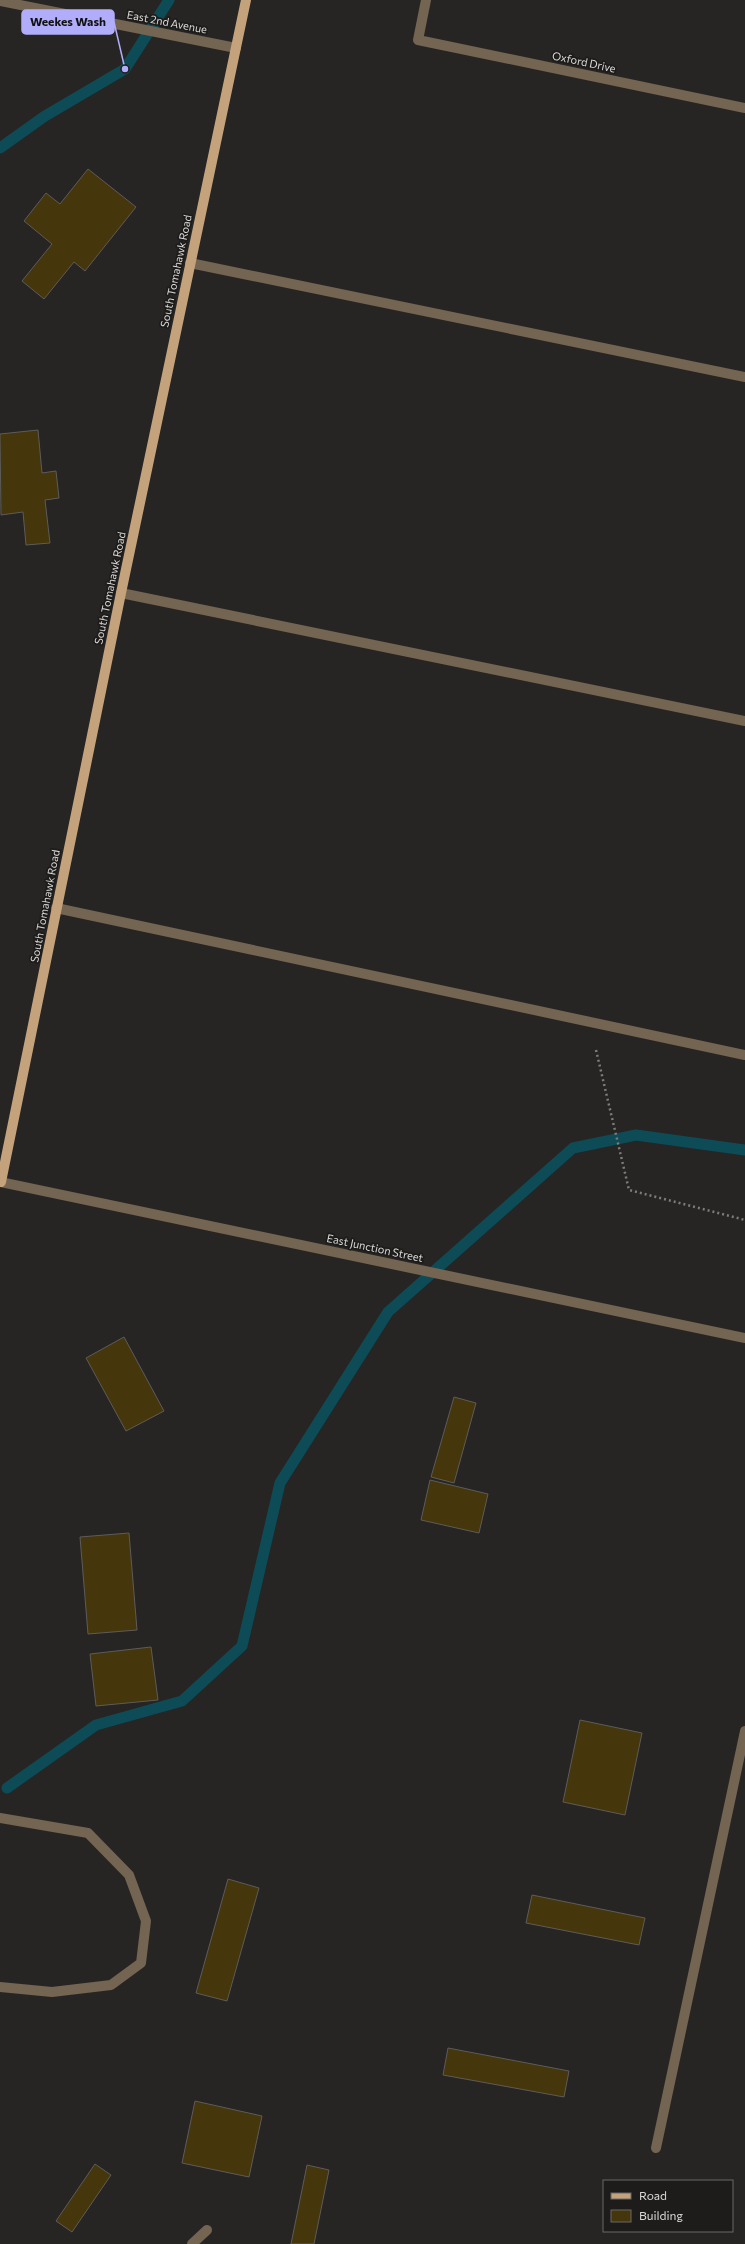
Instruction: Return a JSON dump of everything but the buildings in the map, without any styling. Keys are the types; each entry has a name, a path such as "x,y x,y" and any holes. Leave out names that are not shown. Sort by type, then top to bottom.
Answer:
{"main road":[{"name":"South Tomahawk Road","path":"0,1183 121,593 246,0"}],"street":[{"name":"Oxford Drive","path":"426,0 418,40 745,108"},
{"name":"East 2nd Avenue","path":"0,1 236,48"},
{"path":"190,263 745,377"},
{"path":"121,593 745,721"},
{"path":"56,908 745,1055"},
{"name":"East Junction Street","path":"0,1183 745,1338"},
{"path":"656,2148 745,1732"},
{"path":"0,1818 88,1833 129,1875 146,1921 142,1962 111,1984 52,1992 0,1987"},
{"path":"192,2244 207,2230"}],"path":[{"path":"590,1022 629,1190 745,1220"}],"waterway":[{"path":"0,148 45,116 125,69 169,0"},
{"path":"7,1788 96,1725 182,1701 242,1646 280,1483 388,1312 573,1148 636,1135 745,1150"}],"place":[{"name":"Weekes Wash","path":"125,69"}]}
